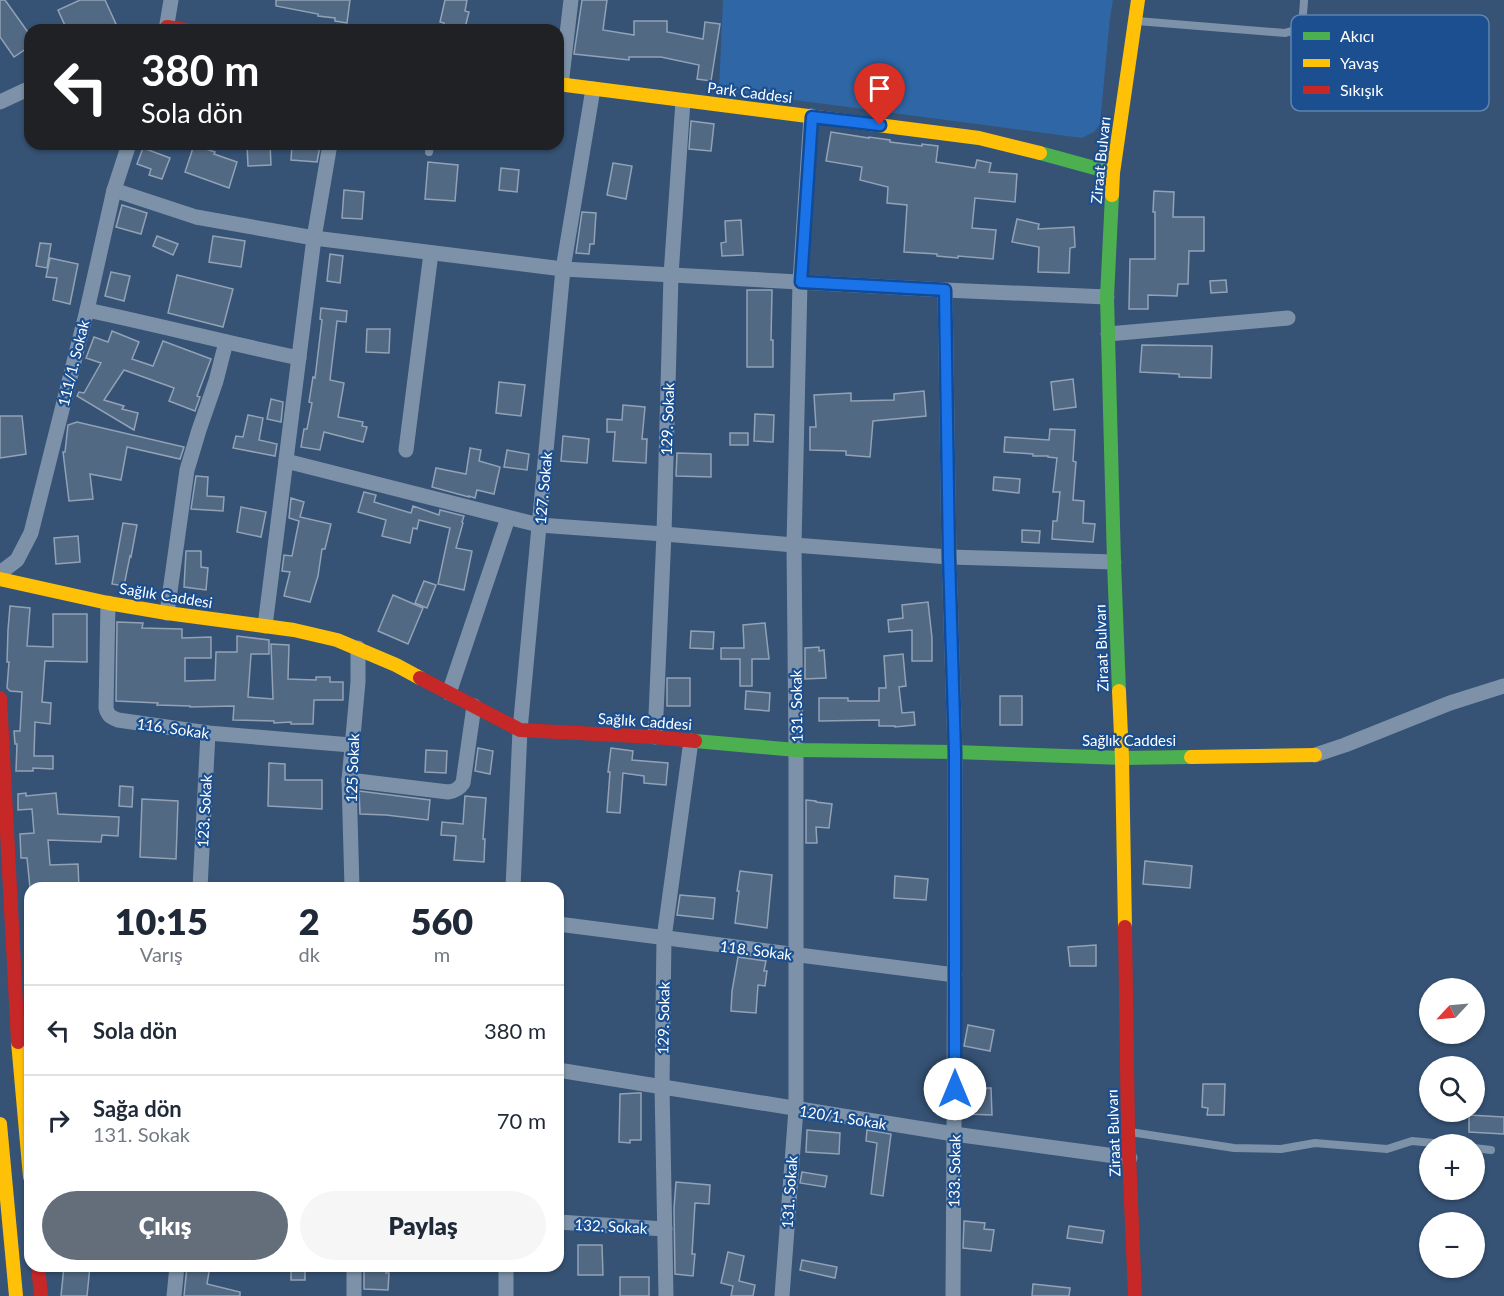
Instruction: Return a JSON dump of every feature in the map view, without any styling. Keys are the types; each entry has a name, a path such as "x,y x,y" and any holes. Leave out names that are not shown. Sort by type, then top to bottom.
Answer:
{"street":[{"path":"165,24 171,0"},
{"path":"564,54 571,0"},
{"name":"Ziraat Bulvarı","path":"1135,1296 1128,1131 1122,758 1107,297 1113,173 1138,0"},
{"name":"Park Caddesi","path":"564,85 979,138 1113,173"},
{"name":"127. Sokak","path":"513,882 520,730 563,269 593,89"},
{"path":"0,102 24,91"},
{"name":"129. Sokak","path":"655,737 664,534 671,275 683,101"},
{"name":"131. Sokak","path":"782,1296 796,1109 794,545 801,282 812,117"},
{"name":"111/1. Sokak","path":"0,573 17,560 31,533 87,310 114,190 127,150"},
{"path":"265,626 314,238 329,150"},
{"path":"114,190 196,217 314,238 563,269 1107,297"},
{"path":"406,450 431,253"},
{"name":"133. Sokak","path":"945,290 955,752 953,1296"},
{"path":"87,310 299,358"},
{"path":"1108,334 1288,318"},
{"path":"166,613 187,470 216,381 226,342"},
{"path":"286,461 539,525 949,557 1114,562"},
{"path":"449,693 508,518"},
{"name":"Sağlık Caddesi","path":"0,579 108,603 316,634 337,640 396,665 520,730 655,737 796,750 955,752 1122,758 1315,755"},
{"name":"116. Sokak","path":"108,603 107,714 118,720 208,733 351,745"},
{"name":"125 Sokak","path":"352,882 349,780 358,682 358,648"},
{"path":"1315,755 1345,746 1450,703 1504,686"},
{"path":"0,698 24,1041"},
{"path":"349,780 448,792 460,788 463,783 474,706"},
{"name":"123. Sokak","path":"200,882 208,733"},
{"name":"129. Sokak","path":"666,1296 662,1086 664,938 691,741"},
{"name":"118. Sokak","path":"564,925 955,975"},
{"name":"120/1. Sokak","path":"564,1071 954,1134 1130,1158"},
{"path":"0,1124 16,1296"},
{"name":"132. Sokak","path":"564,1222 665,1229"},
{"path":"38,1272 40,1296"},
{"path":"174,1296 176,1272"},
{"path":"354,1272 354,1296"},
{"path":"506,1272 506,1296"}],"lane":[{"path":"1303,15 1304,0"},
{"path":"1136,21 1291,32"},
{"path":"1128,1131 1234,1148 1281,1149 1315,1143 1387,1149 1412,1141 1419,1142"},
{"path":"1485,1149 1491,1150"}],"shaded area":[{"path":"723,0 1113,0 1100,124 1094,132 1082,138 719,90"}],"building":[{"path":"0,0 5,0 24,27 24,50 14,57 0,37"},
{"path":"80,0 105,0 116,24 64,24 58,10"},
{"path":"276,0 350,0 347,23 335,21 335,18 276,6"},
{"path":"445,0 467,0 465,11 469,12 466,24 440,22"},
{"path":"582,0 607,0 603,30 634,35 634,21 667,21 667,32 703,39 705,22 720,24 711,81 697,79 699,65 661,57 629,57 629,60 574,54"},
{"path":"691,121 714,124 711,151 689,149"},
{"path":"831,132 890,140 890,142 938,146 936,162 975,168 977,160 991,163 989,172 1017,174 1015,202 975,198 972,228 996,230 993,259 904,252 907,205 887,203 888,187 860,180 862,167 826,161"},
{"path":"142,150 170,158 162,179 149,175 151,169 137,164"},
{"path":"192,150 209,150 237,162 229,188 185,172"},
{"path":"247,150 270,150 271,165 248,166"},
{"path":"292,150 319,150 317,162 291,160"},
{"path":"428,162 458,165 455,201 425,199"},
{"path":"613,163 632,166 626,199 607,195"},
{"path":"501,168 519,170 517,192 499,190"},
{"path":"344,190 364,192 362,219 342,218"},
{"path":"1154,191 1174,192 1173,217 1204,217 1204,251 1189,251 1188,284 1178,284 1177,296 1148,295 1148,309 1129,309 1130,259 1155,259"},
{"path":"122,205 147,213 141,234 116,227"},
{"path":"582,212 596,213 594,244 590,244 589,254 576,253"},
{"path":"1017,219 1039,224 1038,229 1074,227 1075,247 1070,248 1069,273 1038,272 1039,247 1012,242"},
{"path":"741,220 743,255 722,256 721,243 726,242 725,221"},
{"path":"157,236 178,244 173,255 153,246"},
{"path":"213,236 245,241 241,267 209,262"},
{"path":"40,243 51,244 47,268 36,266"},
{"path":"330,254 343,256 340,283 327,281"},
{"path":"50,258 78,264 70,304 53,300 57,278 46,277"},
{"path":"111,272 130,276 124,301 105,296"},
{"path":"177,275 233,289 223,327 168,313"},
{"path":"1226,280 1227,292 1211,293 1210,281"},
{"path":"747,290 772,290 773,367 747,367"},
{"path":"321,308 347,311 346,322 337,321 330,380 344,383 338,417 363,422 362,426 367,427 363,442 324,432 320,450 301,447 312,403 309,402 313,377 315,378 322,320 320,319"},
{"path":"367,329 390,329 389,353 366,352"},
{"path":"112,331 139,342 132,359 153,366 163,341 211,359 197,396 200,397 195,411 169,401 174,388 124,370 104,400 124,406 122,409 138,413 134,430 77,396 79,392 84,393 101,363 86,358 94,337 108,342"},
{"path":"1142,345 1212,346 1211,378 1140,372"},
{"path":"1073,379 1076,407 1054,410 1051,382"},
{"path":"499,382 525,385 521,416 496,413"},
{"path":"924,391 926,416 873,421 870,457 846,455 846,451 810,450 810,427 816,427 814,395 851,393 851,401 894,400 894,394"},
{"path":"271,399 283,402 281,422 267,419"},
{"path":"623,405 645,407 642,439 647,439 646,463 613,461 615,432 607,432 607,419 622,420"},
{"path":"755,414 774,415 773,442 754,441"},
{"path":"248,415 263,418 259,440 277,444 275,456 233,448 236,436 243,437"},
{"path":"0,416 22,416 26,454 0,458"},
{"path":"77,422 184,447 180,459 127,447 121,480 90,474 93,499 69,501 63,452 65,452 68,425"},
{"path":"1050,429 1075,430 1073,461 1076,462 1073,500 1084,501 1083,523 1095,524 1093,542 1052,539 1053,521 1057,521 1060,492 1053,492 1057,458 1004,452 1005,437 1049,440"},
{"path":"730,433 748,433 748,445 730,445"},
{"path":"563,436 589,439 587,463 561,461"},
{"path":"470,448 481,450 479,461 500,467 494,494 477,490 475,498 432,487 436,468 466,474"},
{"path":"507,450 529,454 527,470 504,467"},
{"path":"677,453 711,454 711,477 676,476"},
{"path":"196,476 208,477 207,496 224,497 223,511 191,509"},
{"path":"994,477 1020,479 1019,493 993,490"},
{"path":"364,492 376,495 374,502 411,513 413,506 439,515 440,510 464,516 456,548 472,551 464,590 438,584 450,528 419,520 417,529 413,528 410,543 382,536 386,520 358,512"},
{"path":"291,498 304,502 300,517 331,524 325,549 322,549 318,576 310,602 284,596 290,572 282,571 284,555 292,556 299,521 289,518"},
{"path":"241,507 266,512 261,537 237,532"},
{"path":"123,523 137,525 124,586 112,584"},
{"path":"1022,530 1040,531 1039,543 1022,542"},
{"path":"78,536 80,562 56,564 54,538"},
{"path":"186,551 201,551 201,567 208,568 206,590 184,587"},
{"path":"424,581 436,585 427,608 415,603"},
{"path":"393,595 423,608 408,644 378,631"},
{"path":"928,602 932,661 912,661 912,630 889,632 888,620 903,618 902,605"},
{"path":"10,606 30,608 27,646 53,647 53,614 87,614 87,662 45,661 42,702 51,703 50,724 35,722 34,756 53,756 53,769 33,768 33,771 16,771 17,744 15,744 14,731 20,731 22,692 10,691 7,688"},
{"path":"117,622 143,623 142,628 182,629 182,638 211,637 211,658 185,658 185,681 215,680 216,652 237,652 237,636 269,640 269,654 251,654 248,697 273,699 271,644 289,645 288,679 316,680 316,677 330,677 330,682 343,682 343,700 314,700 313,724 233,720 234,706 190,707 116,701"},
{"path":"765,623 769,659 752,659 752,686 740,686 740,659 721,659 721,648 744,648 743,625"},
{"path":"691,631 714,632 713,649 690,648"},
{"path":"819,647 819,651 824,650 826,678 805,679 805,648"},
{"path":"903,654 906,686 899,687 902,713 914,712 915,725 879,726 879,720 819,721 819,698 879,701 879,688 886,688 884,656"},
{"path":"667,678 690,678 690,706 667,706"},
{"path":"746,691 770,693 769,711 745,709"},
{"path":"1000,696 1022,696 1022,725 1000,725"},
{"path":"478,748 493,751 490,774 475,771"},
{"path":"611,748 633,751 632,760 668,763 666,785 644,783 644,776 623,773 620,813 607,812"},
{"path":"426,750 447,751 446,773 425,772"},
{"path":"269,763 285,764 285,780 322,780 322,809 268,806"},
{"path":"120,786 133,787 132,807 119,806"},
{"path":"359,791 430,800 428,820 360,814"},
{"path":"26,793 26,796 56,793 58,814 119,817 118,836 102,835 101,842 48,840 50,865 78,864 79,882 29,882 27,858 21,858 20,834 34,833 32,809 18,810 18,794"},
{"path":"465,796 486,798 484,862 454,860 456,836 441,835 442,822 463,824"},
{"path":"142,799 178,801 176,859 140,857"},
{"path":"806,800 832,804 829,828 816,827 817,843 806,843"},
{"path":"1145,861 1192,866 1190,888 1143,884"},
{"path":"740,871 772,875 767,928 735,923"},
{"path":"895,876 928,879 926,900 894,898"},
{"path":"680,895 715,898 713,919 677,915"},
{"path":"1096,945 1096,966 1070,966 1068,947"},
{"path":"738,957 766,961 765,986 758,985 756,1013 731,1011"},
{"path":"968,1025 994,1030 990,1051 964,1046"},
{"path":"1203,1084 1225,1084 1224,1115 1207,1115 1208,1108 1202,1107"},
{"path":"965,1088 991,1088 992,1115 964,1114"},
{"path":"641,1093 641,1140 630,1140 630,1143 619,1142 620,1094"},
{"path":"1485,1116 1504,1117 1504,1134 1469,1132 1469,1122 1485,1122"},
{"path":"807,1130 840,1133 839,1154 806,1152"},
{"path":"867,1130 891,1134 883,1196 871,1194 877,1143 866,1141"},
{"path":"802,1172 827,1176 825,1187 800,1183"},
{"path":"676,1182 710,1185 709,1204 695,1203 693,1276 675,1274"},
{"path":"964,1221 985,1223 984,1229 994,1230 991,1251 963,1248"},
{"path":"1069,1226 1104,1231 1102,1243 1067,1238"},
{"path":"578,1245 602,1245 603,1275 578,1275"},
{"path":"728,1252 744,1256 739,1281 755,1285 753,1296 731,1296 733,1286 721,1283"},
{"path":"802,1260 837,1267 835,1278 800,1270"},
{"path":"63,1272 89,1272 87,1296 61,1296"},
{"path":"186,1272 209,1272 207,1284 240,1292 240,1296 184,1296"},
{"path":"291,1272 305,1272 305,1280 291,1280"},
{"path":"364,1272 389,1273 388,1290 364,1289"},
{"path":"620,1277 649,1277 649,1296 620,1296"},
{"path":"1033,1284 1070,1288 1069,1296 1032,1296"}],"traffic: fast":[{"path":"1040,153 1113,173"},
{"path":"1112,195 1107,297 1119,691"},
{"path":"695,741 796,750 955,752 1122,758 1191,757"}],"traffic: slow":[{"path":"1112,195 1113,173 1138,0"},
{"path":"564,85 979,138 1040,153"},
{"path":"0,579 108,603 294,630 337,640 396,665 420,678"},
{"path":"1119,691 1125,927"},
{"path":"1191,757 1315,755"},
{"path":"18,1042 24,1110"},
{"path":"0,1124 16,1296"}],"traffic: jam":[{"path":"420,678 520,730 695,741"},
{"path":"0,698 18,1042"},
{"path":"1125,927 1128,1131 1135,1296"},
{"path":"39,1272 41,1296"}],"route":[{"path":"880,125 812,117 801,282 945,290 955,752 955,1089"}]}
